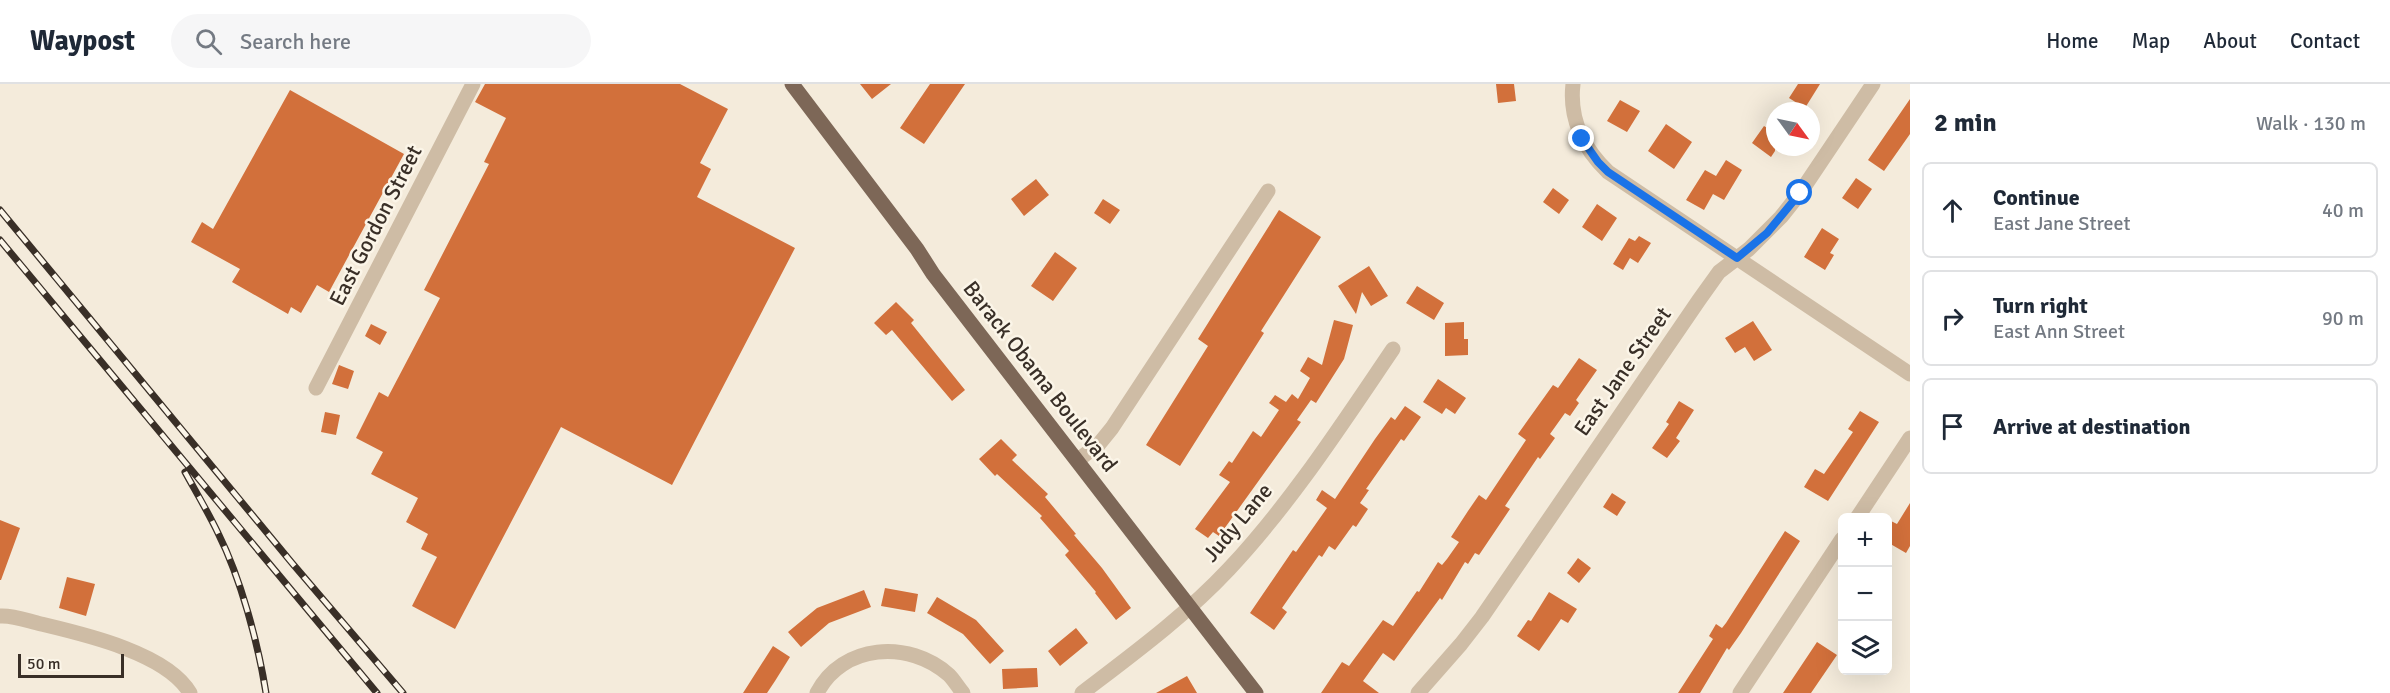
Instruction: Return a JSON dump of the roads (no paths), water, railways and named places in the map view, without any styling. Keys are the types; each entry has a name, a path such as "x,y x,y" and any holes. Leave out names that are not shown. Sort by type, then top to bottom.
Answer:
{"main road":[{"name":"Barack Obama Boulevard","path":"794,85 933,274 1256,693"}],"street":[{"name":"East Gordon Street","path":"316,388 474,84"},
{"path":"1573,84 1571,98 1582,139 1598,162 1620,181 1910,375"},
{"name":"East Jane Street","path":"1418,693 1482,616 1719,272 1767,233 1800,193 1873,84"},
{"path":"1078,460 1099,444 1112,428 1268,191"},
{"name":"Judy Lane","path":"1083,693 1159,635 1228,571 1294,490 1393,349"},
{"path":"1860,513 1910,438"},
{"path":"1740,693 1838,545"},
{"path":"0,616 94,637 132,651 184,683 190,693"},
{"path":"817,693 825,679 855,657 871,652 887,651 916,656 935,665 951,677 963,693"}],"railway":[{"path":"0,210 292,563 403,693"},
{"path":"0,240 377,693"},
{"path":"185,472 214,525 234,570 253,633 266,693"}]}
